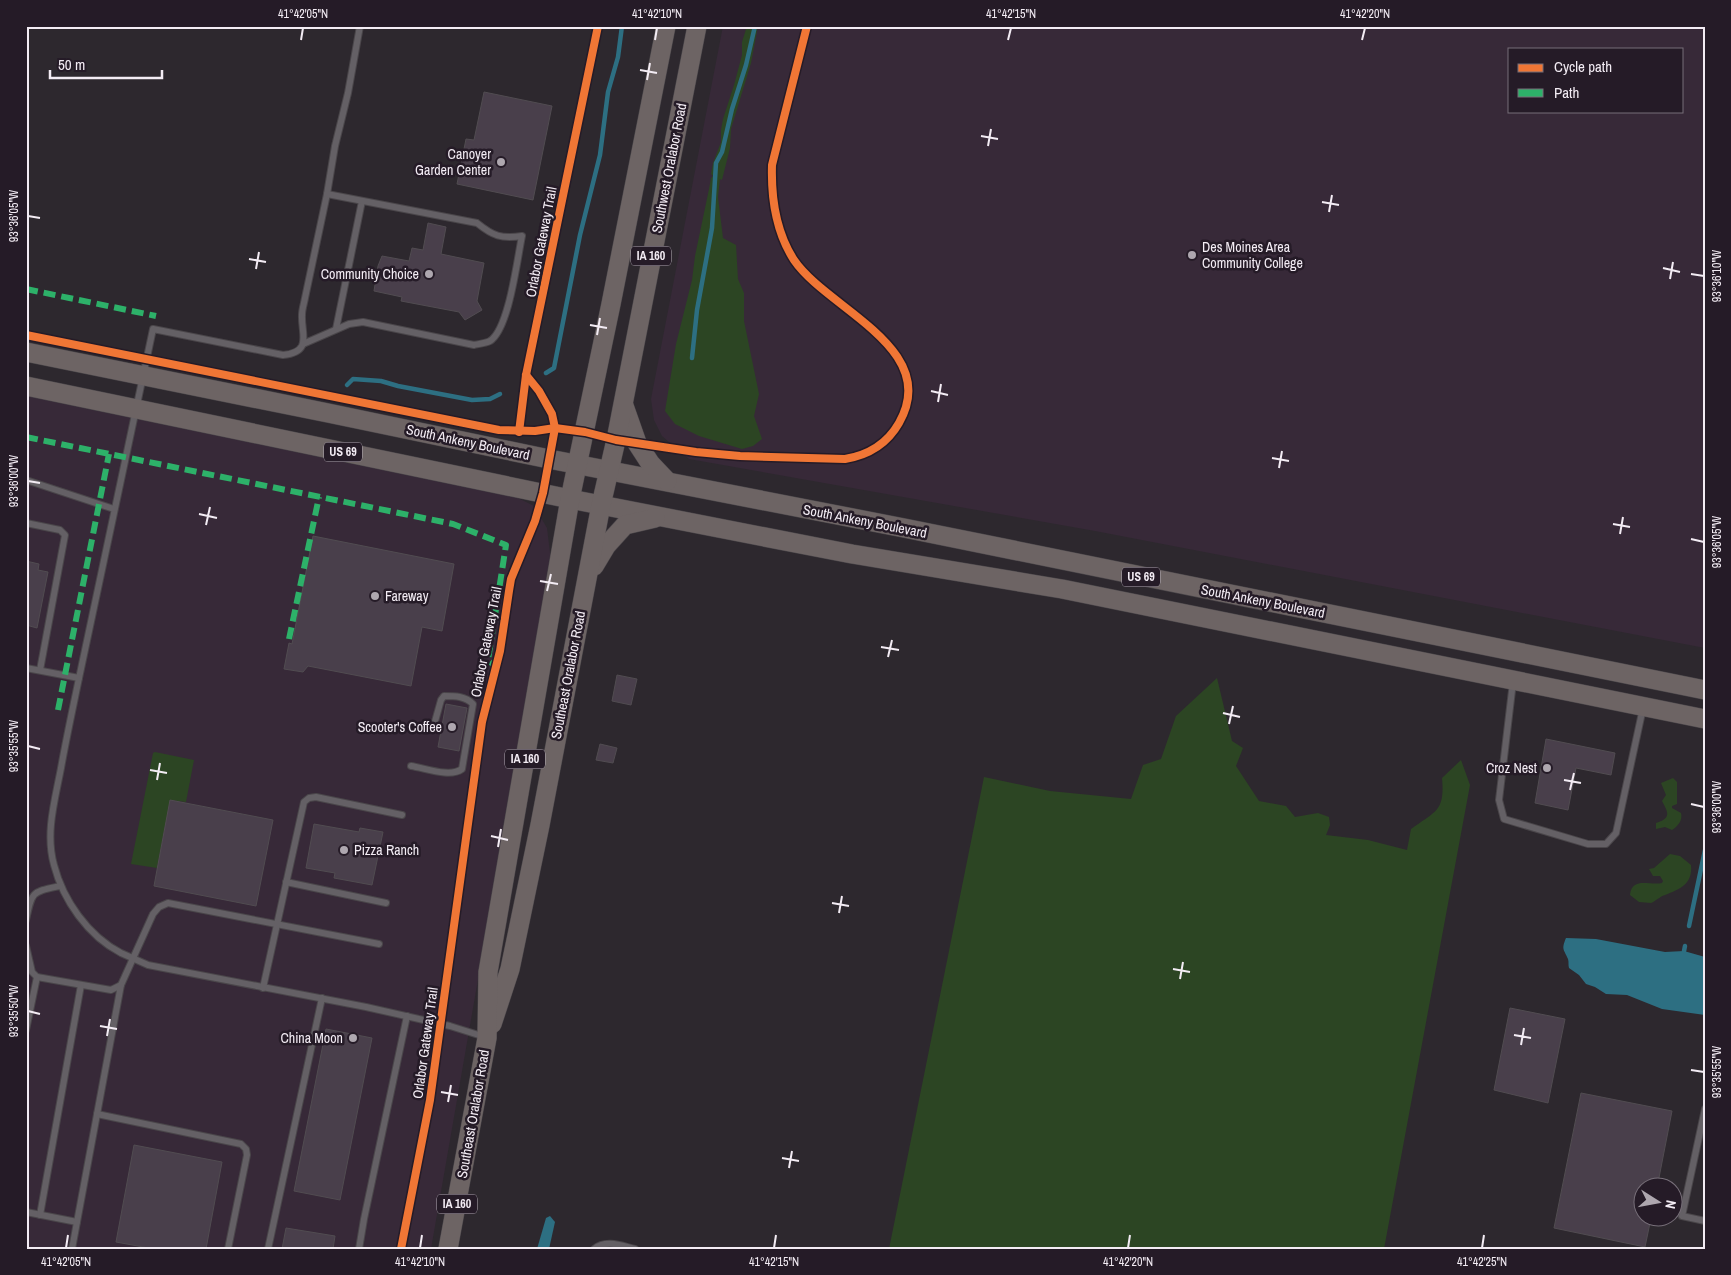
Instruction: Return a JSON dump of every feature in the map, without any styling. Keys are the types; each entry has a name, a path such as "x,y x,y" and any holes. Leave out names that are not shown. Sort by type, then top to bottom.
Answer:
{"main road":[{"name":"IA 160","path":"574,482 666,26"},
{"name":"Southwest Oralabor Road","path":"607,478 697,26"},
{"name":"South Ankeny Boulevard","path":"26,352 143,376 574,482 601,505 852,554 1062,589 1705,719"},
{"name":"South Ankeny Boulevard","path":"26,386 135,409 574,482 607,478 667,481 1705,690"},
{"path":"623,404 636,443 650,463 667,481"},
{"name":"Southeast Oralabor Road","path":"448,1249 487,1038 510,969 540,825 607,478"},
{"name":"Southeast Oralabor Road","path":"487,1038 488,972 574,482"},
{"path":"586,580 606,546 625,526 638,521 661,517"},
{"path":"1458,669 1465,642"}],"lane":[{"path":"303,344 302,316 360,26"},
{"path":"327,194 477,223 489,233 506,238 522,236 506,314 500,331 489,342 474,345 363,322 349,324 336,329 303,344 290,355 283,355 153,329 114,509 50,826 53,865 60,886 70,904 95,935 119,952 148,965 407,1016 450,1026 487,1038"},
{"path":"336,329 362,201"},
{"path":"26,480 114,509"},
{"path":"26,523 60,530 65,535 40,670"},
{"path":"26,668 79,678"},
{"path":"1513,680 1498,800 1504,819 1588,844 1606,844 1616,832 1644,707"},
{"path":"411,766 447,773 458,772 462,769 473,704 468,699 444,696 441,700 434,725 426,730 418,728"},
{"path":"263,988 304,802 309,798 316,797 402,815"},
{"path":"286,882 386,903"},
{"path":"26,920 31,899 37,891 60,886"},
{"path":"72,1249 121,984 153,914 159,906 168,903 379,944"},
{"path":"26,946 32,973 26,1030"},
{"path":"32,973 111,990 121,984"},
{"path":"40,1215 81,985"},
{"path":"268,1249 322,998"},
{"path":"359,1249 407,1016"},
{"path":"1705,1109 1682,1216 1705,1221"},
{"path":"97,1114 241,1144 246,1149 247,1155 228,1249"},
{"path":"26,1212 77,1222"},
{"path":"594,1249 599,1244 607,1243 635,1249"}],"shaded area":[{"name":"Des Moines Area Community College","path":"723,26 1705,26 1705,648 1095,531 689,459 662,436 654,420 651,399"},
{"path":"26,395 506,492 534,506 547,528 551,561 431,1249 26,1249"}],"green space":[{"path":"747,26 758,26 751,63 731,129 730,148 722,180 720,179 718,197 723,238 736,245 738,279 744,293 744,321 759,394 754,416 762,439 753,446 742,449 699,436 675,424 665,411 676,344 692,280 695,256 711,178 713,176 711,174 713,163 721,142 723,119 742,55 742,42"},
{"path":"1217,678 1232,741 1243,748 1236,766 1259,801 1286,806 1295,817 1318,813 1329,817 1330,825 1326,835 1368,840 1407,850 1411,829 1433,814 1437,809 1442,797 1442,778 1461,760 1470,785 1384,1249 889,1249 984,777 1050,791 1131,799 1143,765 1161,759 1176,716"},
{"path":"153,753 194,760 186,802 170,800 157,868 131,864"},
{"path":"1673,778 1677,782 1677,804 1672,806 1672,808 1681,813 1681,820 1672,830 1665,827 1656,829 1656,823 1667,816 1666,808 1662,801 1666,795 1661,783"},
{"path":"1670,854 1680,856 1691,865 1688,881 1676,890 1651,903 1639,902 1630,895 1631,889 1638,884 1662,883 1663,881 1660,876 1653,876 1649,869 1654,868"}],"water":[{"path":"1566,938 1596,939 1665,952 1684,951 1705,957 1705,1015 1662,1009 1627,995 1606,994 1586,984 1579,975 1569,968 1568,959 1563,947"},
{"path":"550,1216 555,1222 549,1249 537,1249 546,1218"}],"building":[{"name":"Canoyer Garden Center","path":"484,92 552,106 533,200 457,184 466,139 474,140"},
{"name":"Community Choice","path":"428,223 446,227 441,254 484,263 477,301 482,310 465,320 459,312 401,301 402,297 374,291 378,266 382,256 409,261 412,248 423,250"},
{"name":"Fareway","path":"313,536 454,564 442,631 422,627 411,686 308,666 303,672 284,669 289,643 292,644"},
{"path":"26,561 39,564 38,570 48,572 37,628 26,625"},
{"path":"617,675 637,679 631,705 612,701"},
{"name":"Scooter's Coffee","path":"446,704 467,708 459,751 438,747"},
{"path":"1546,739 1615,753 1611,775 1576,768 1568,810 1535,803"},
{"path":"600,744 617,748 613,763 596,760"},
{"path":"170,800 273,820 256,906 154,886"},
{"name":"Pizza Ranch","path":"314,824 359,832 360,828 383,832 372,885 334,878 335,873 306,868"},
{"path":"1510,1008 1565,1019 1548,1103 1494,1090"},
{"path":"326,1029 372,1038 340,1200 294,1191"},
{"path":"1581,1093 1672,1111 1659,1178 1634,1178 1634,1228 1649,1228 1645,1247 1554,1228"},
{"path":"134,1145 222,1162 206,1249 154,1249 116,1242"},
{"path":"286,1228 335,1236 333,1249 282,1249"}],"waterway":[{"path":"546,373 554,368 580,235 600,155 608,92 618,57 622,26"},
{"path":"692,358 697,310 712,228 716,163 722,152 755,26"},
{"path":"347,385 353,379 381,381 472,400 490,399 500,394"},
{"path":"1689,926 1705,850"},
{"path":"1684,951 1685,946"}],"marked path":[{"path":"26,289 156,316"},
{"path":"26,437 453,524 506,545 488,660 496,667"},
{"path":"58,710 109,454"},
{"path":"289,639 319,497"}],"cycle path":[{"name":"Orlabor Gateway Trail","path":"519,432 526,375 598,26"},
{"path":"26,335 499,430 535,431 555,428 585,432 616,440 696,452 740,456 845,459 862,455 883,443 899,423 908,396 905,373 893,351 875,332 830,296 794,260 779,226 772,190 772,165 807,26"},
{"name":"Orlabor Gateway Trail","path":"401,1249 430,1100 482,722 500,651 511,579 535,521 543,493 555,428 552,414 539,391 526,375"}],"place":[{"name":"Canoyer Garden Center","path":"501,162"},
{"name":"Des Moines Area Community College","path":"1192,255"},
{"name":"Community Choice","path":"429,274"},
{"name":"Fareway","path":"375,596"},
{"name":"Scooter's Coffee","path":"452,727"},
{"name":"Croz Nest","path":"1547,768"},
{"name":"Pizza Ranch","path":"344,850"},
{"name":"China Moon","path":"353,1038"}]}
